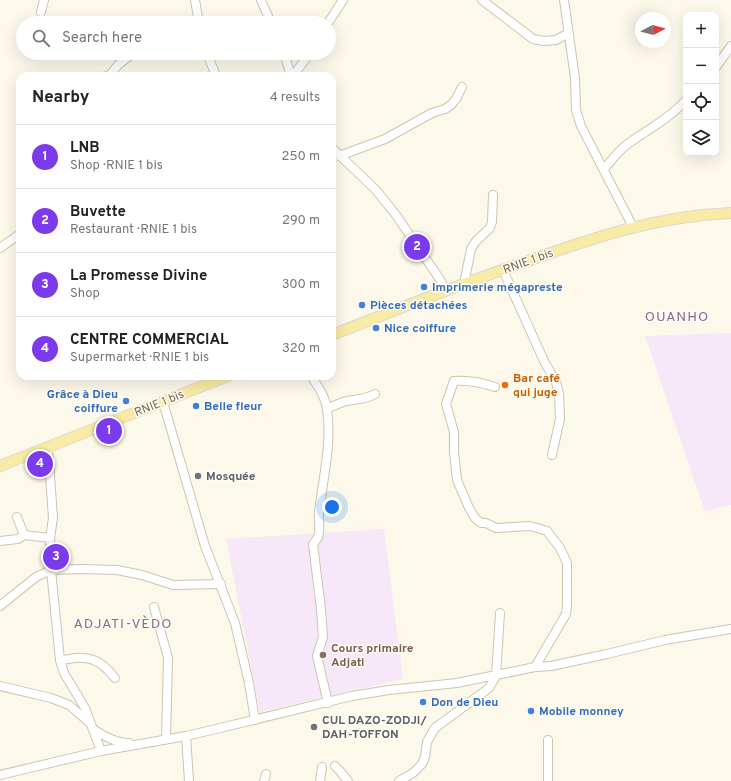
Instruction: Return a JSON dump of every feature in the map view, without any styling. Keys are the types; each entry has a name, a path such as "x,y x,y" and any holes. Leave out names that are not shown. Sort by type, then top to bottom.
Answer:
{"main road":[{"name":"RNIE 1 bis","path":"336,333 446,290 577,244 633,227 675,218 731,213"},
{"name":"RNIE 1 bis","path":"0,466 218,380"}],"street":[{"path":"41,12 44,0"},
{"path":"195,0 198,16"},
{"path":"261,0 268,16"},
{"path":"333,16 343,0"},
{"path":"482,0 532,39 544,42 556,40 569,34"},
{"path":"564,0 575,78 576,110 581,126 633,227"},
{"path":"719,63 731,46"},
{"path":"112,72 124,60"},
{"path":"210,60 214,72"},
{"path":"286,60 291,72"},
{"path":"295,72 305,60"},
{"path":"339,156 385,139 432,113 445,109 452,105 462,87"},
{"path":"604,169 616,154 683,102"},
{"path":"336,153 376,190 396,215 446,290"},
{"path":"464,284 471,249 476,241 490,228 492,222 493,195"},
{"path":"0,248 16,237"},
{"path":"503,270 544,361 556,382 559,394 560,419 552,455"},
{"path":"314,380 324,396 327,408 328,442 319,514 319,531 318,538 313,544 323,637 316,656 328,703"},
{"path":"494,387 468,380 454,381 446,404 454,432 455,470 457,480 469,508 475,518 481,523 486,523 496,528 530,526 547,531 560,548 567,563 566,614 535,667"},
{"path":"327,408 341,402 367,398 375,394"},
{"path":"163,402 205,546 235,623 249,683 255,720"},
{"path":"48,447 53,518 50,538 51,570 60,660 64,673 85,708 101,751"},
{"path":"17,517 24,535"},
{"path":"0,541 18,539 24,535 50,538"},
{"path":"0,606 36,577 51,570 81,568 117,570 142,575 173,585 221,584"},
{"path":"154,607 168,658 166,739"},
{"path":"399,781 413,773 422,764 425,757 427,742 435,728 489,688 496,676 500,614"},
{"path":"0,775 101,751 186,736 352,696 389,690 458,683 535,667 551,666 665,640 731,629"},
{"path":"60,660 83,658 98,661 107,668 114,678"},
{"path":"0,686 51,698 69,705 108,738 124,743 140,744"},
{"path":"186,736 190,781"},
{"path":"548,740 548,781"},
{"path":"334,766 348,781"},
{"path":"320,781 322,767"}],"shaded area":[{"path":"731,333 731,505 705,511 645,336"},
{"path":"384,529 403,679 260,712 226,539"}],"place":[{"name":"Buvette","path":"417,247"},
{"name":"Imprimerie mégapreste","path":"424,287"},
{"name":"Pièces détachées","path":"362,305"},
{"name":"Nice coiffure","path":"376,328"},
{"name":"Bar café qui juge","path":"505,385"},
{"name":"Grâce à Dieu coiffure","path":"126,401"},
{"name":"Belle fleur","path":"196,406"},
{"name":"LNB","path":"109,431"},
{"name":"CENTRE COMMERCIAL","path":"40,464"},
{"name":"Mosquée","path":"198,476"},
{"name":"La Promesse Divine","path":"56,557"},
{"name":"Cours primaire Adjati","path":"323,655"},
{"name":"Don de Dieu","path":"423,702"},
{"name":"Mobile monney","path":"531,711"},
{"name":"CUL DAZO-ZODJI/ DAH-TOFFON","path":"314,727"}],"district":[{"name":"OUANHO","path":"677,316"},
{"name":"ADJATI-VÈDO","path":"123,623"}]}
